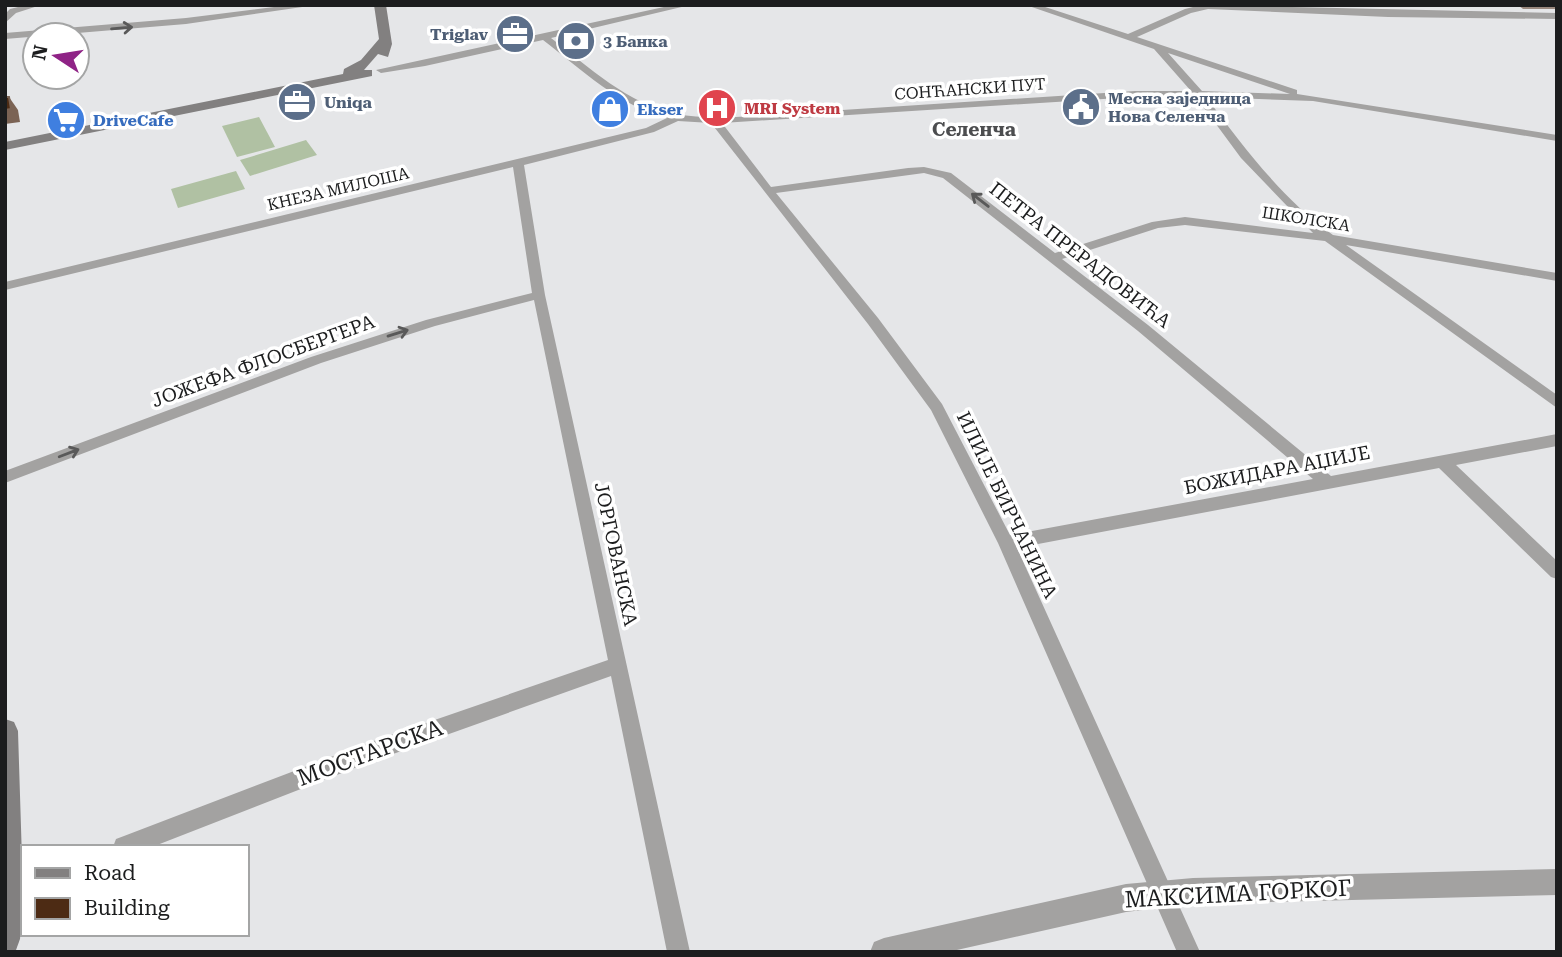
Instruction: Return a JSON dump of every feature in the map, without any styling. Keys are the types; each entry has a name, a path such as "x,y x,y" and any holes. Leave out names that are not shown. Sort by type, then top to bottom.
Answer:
{"main road":[{"path":"5,146 303,86 373,67 384,41 380,5"},
{"path":"5,732 15,889 5,939"}],"street":[{"path":"5,20 13,11 37,5"},
{"path":"5,36 187,21 312,5"},
{"path":"373,67 436,60 686,5"},
{"path":"1036,6 1313,98"},
{"path":"1128,38 1188,11 1207,6 1388,14 1557,16"},
{"path":"545,37 618,91 655,112 676,118"},
{"path":"1157,47 1198,93 1245,156 1312,226 1557,403"},
{"name":"СОНЋАНСКИ ПУТ","path":"676,118 714,120 1135,94 1198,93 1313,98 1557,138"},
{"name":"КНЕЗА МИЛОША","path":"5,286 650,130 676,118"},
{"name":"ИЛИЈЕ БИРЧАНИНА","path":"714,120 873,321 937,408 1006,543 1189,952"},
{"name":"ЈОРГОВАНСКА","path":"518,163 539,295 679,952"},
{"name":"ПЕТРА ПРЕРАДОВИЋА","path":"768,191 908,171 947,175 1054,257 1327,482"},
{"name":"ШКОЛСКА","path":"1054,257 1156,225 1178,222 1253,227 1557,277"},
{"name":"ЈОЖЕФА ФЛОСБЕРГЕРА","path":"5,477 339,352 431,323 539,295"},
{"name":"БОЖИДАРА АЏИЈЕ","path":"1006,543 1557,440"},
{"path":"1442,461 1557,572"},
{"name":"МОСТАРСКА","path":"129,845 365,754 618,665"},
{"name":"МАКСИМА ГОРКОГ","path":"884,952 1126,898 1164,894 1557,882"}],"green space":[{"path":"259,117 275,147 237,157 222,126"},
{"path":"306,140 317,155 250,176 240,160"},
{"path":"236,171 245,189 178,208 171,189"}],"building":[{"path":"5,97 9,97 11,109 5,110"}],"place":[{"name":"Triglav","path":"515,34"},
{"name":"3 Банка","path":"576,41"},
{"name":"Uniqa","path":"297,102"},
{"name":"Месна заједница Нова Селенча","path":"1081,107"},
{"name":"MRI System","path":"717,108"},
{"name":"Ekser","path":"610,109"},
{"name":"DriveCafe","path":"66,120"}],"district":[{"name":"Селенча","path":"974,129"}]}
